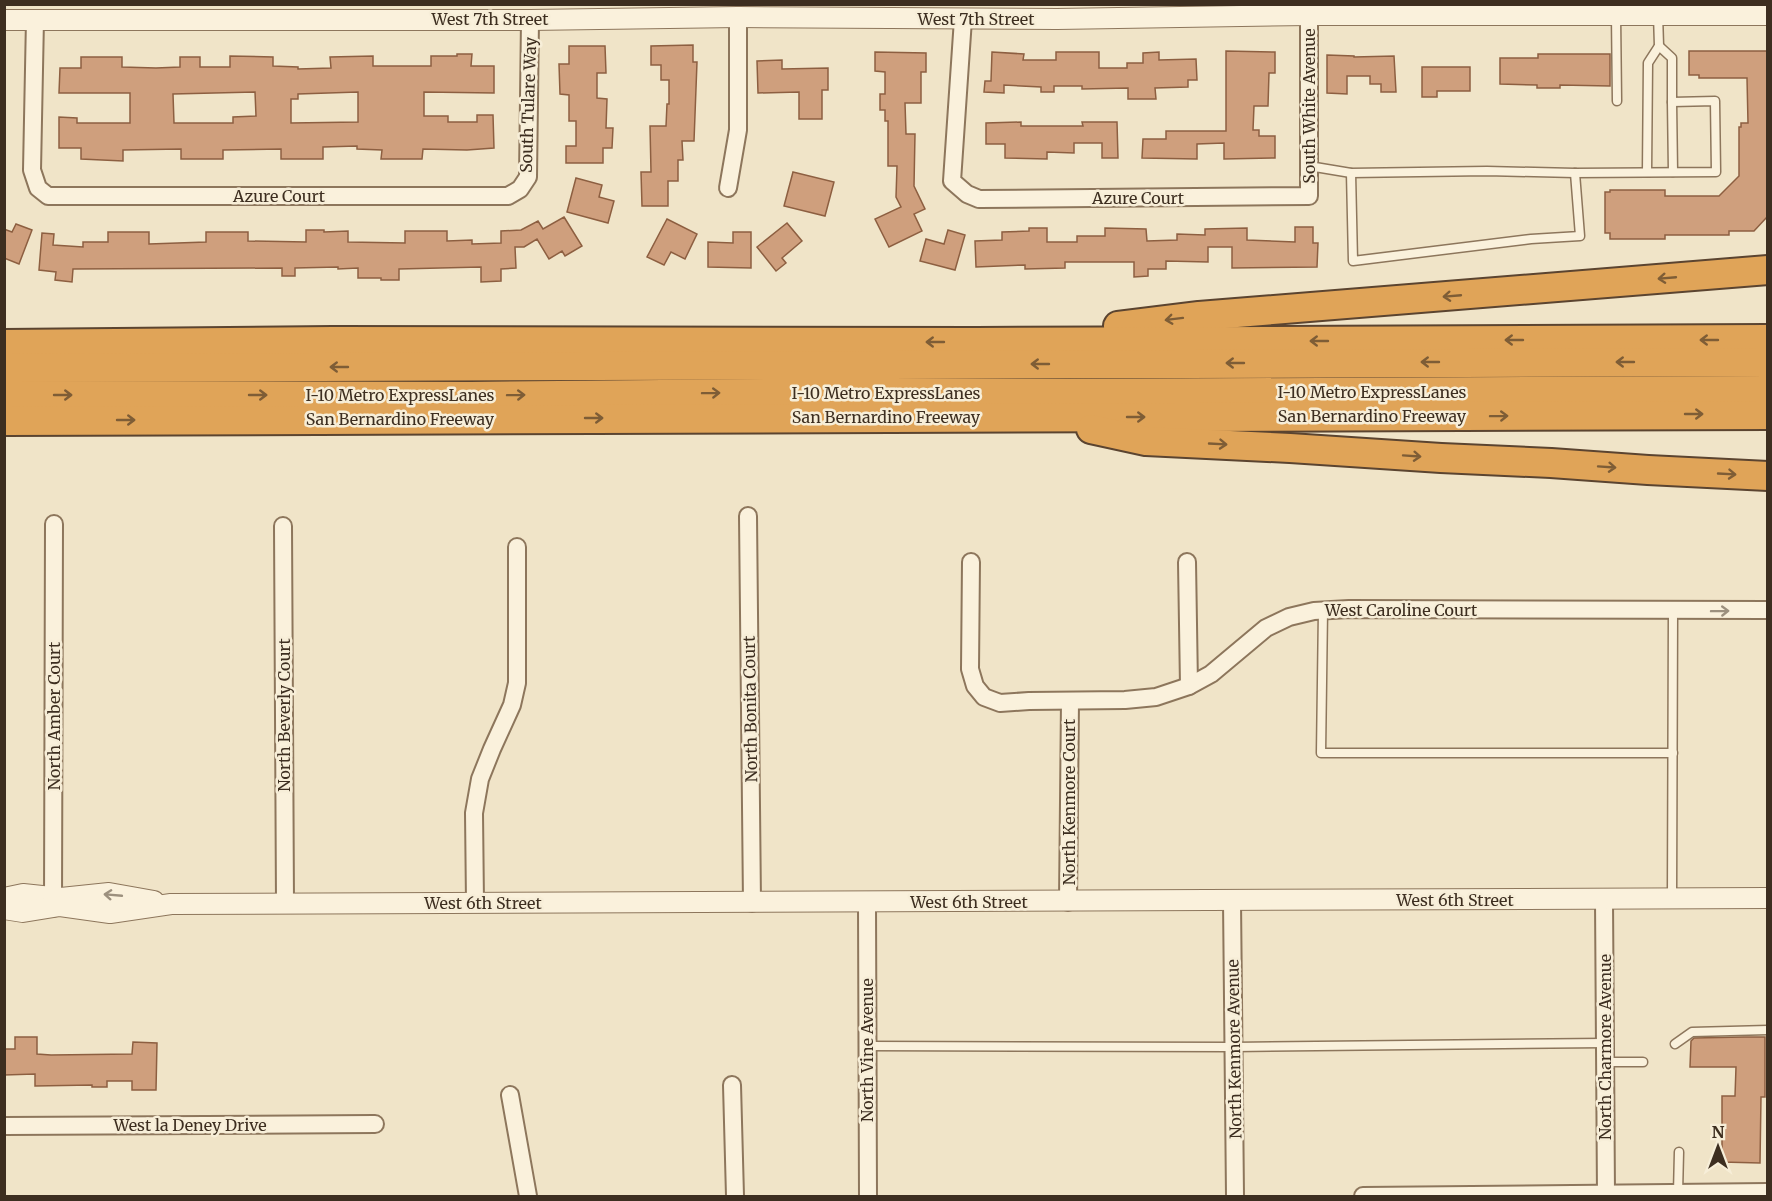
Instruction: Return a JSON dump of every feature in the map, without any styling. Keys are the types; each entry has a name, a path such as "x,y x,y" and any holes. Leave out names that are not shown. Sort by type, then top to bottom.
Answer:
{"highway":[{"path":"975,342 1199,316 1767,270"},
{"path":"4,344 333,341 975,342 1767,339"},
{"name":"I-10 Metro ExpressLanes","path":"4,368 1767,362"},
{"name":"I-10 Metro ExpressLanes","path":"4,395 471,396 1767,390"},
{"name":"San Bernardino Freeway","path":"4,421 1767,414"},
{"path":"1036,417 1146,441 1767,476"}],"street":[{"name":"West 7th Street","path":"4,20 397,12 520,17 632,11 866,12 963,19 1057,12 1310,15 1587,9 1616,14 1658,14 1688,9 1767,15"},
{"path":"728,188 738,130 741,11"},
{"name":"South White Avenue","path":"1309,196 1310,15"},
{"name":"South Tulare Way","path":"520,17 528,177 520,189"},
{"name":"Azure Court","path":"35,19 32,170 38,188 48,196 508,196 520,189"},
{"name":"Azure Court","path":"963,19 952,181 967,194 979,199 1309,196"},
{"name":"North Bonita Court","path":"747,516 752,903"},
{"name":"North Amber Court","path":"53,903 54,524"},
{"name":"North Beverly Court","path":"283,526 285,904"},
{"path":"475,903 474,813 480,779 512,705 517,683 518,547"},
{"name":"West Caroline Court","path":"971,562 970,669 975,686 984,697 1000,704 1029,700 1125,700 1156,697 1189,686 1211,674 1266,628 1289,617 1323,610 1767,610"},
{"path":"1187,562 1189,686"},
{"name":"North Kenmore Court","path":"1068,902 1070,701"},
{"name":"West 6th Street","path":"4,898 23,894 60,906 110,913 171,904 1767,898"},
{"name":"North Charmore Avenue","path":"1604,900 1606,1194"},
{"name":"North Kenmore Avenue","path":"1232,901 1235,1197"},
{"name":"West 6th Street","path":"4,909 23,912 53,903"},
{"name":"North Vine Avenue","path":"867,903 868,1197"},
{"path":"732,1085 735,1197"},
{"path":"510,1095 528,1197"},
{"name":"West la Deney Drive","path":"4,1126 375,1124"},
{"path":"1363,1197 1767,1192"}],"lane":[{"path":"1616,14 1617,101"},
{"path":"1647,172 1648,63 1659,46 1658,14"},
{"path":"1659,46 1672,58 1672,172"},
{"path":"1309,166 1351,173 1716,172 1715,101 1672,102"},
{"path":"1351,173 1353,261 1531,239 1580,236 1575,173"},
{"path":"1323,610 1321,753 1673,753"},
{"path":"1672,899 1673,611"},
{"path":"1675,1044 1692,1032 1701,1030 1767,1030"},
{"path":"867,1046 1234,1047 1605,1043"},
{"path":"1605,1062 1643,1062"},
{"path":"1678,1193 1679,1152"}],"building":[{"path":"693,45 693,62 697,62 694,141 682,141 683,160 678,160 678,181 668,181 668,206 642,206 641,172 651,172 650,126 666,126 667,104 669,104 669,80 661,80 661,65 651,65 651,46"},
{"path":"569,46 605,46 606,73 597,73 597,98 607,99 606,128 613,128 612,148 603,148 603,163 566,163 566,146 576,146 576,121 569,121 569,95 560,94 559,64 569,64"},
{"path":"1226,51 1275,52 1275,73 1269,73 1268,106 1254,106 1253,130 1259,130 1259,136 1275,136 1275,158 1224,159 1224,143 1197,144 1197,159 1142,158 1143,139 1166,139 1166,131 1226,131"},
{"path":"1689,51 1767,51 1767,217 1754,231 1729,231 1729,235 1665,235 1665,239 1610,239 1610,233 1605,233 1605,192 1610,192 1610,190 1665,190 1665,196 1719,196 1739,176 1739,127 1741,123 1748,123 1747,78 1699,78 1699,75 1689,75"},
{"path":"875,52 926,53 926,72 921,72 921,103 905,103 906,134 915,134 914,186 925,209 914,214 922,231 889,247 875,219 901,207 896,197 897,166 888,166 888,121 885,121 885,110 880,110 880,94 885,94 885,72 875,71"},
{"path":"992,52 1024,54 1023,60 1056,60 1056,52 1099,52 1099,68 1127,68 1127,63 1143,63 1143,53 1159,52 1159,60 1196,59 1197,80 1188,80 1188,87 1155,88 1156,99 1128,99 1128,88 1082,89 1082,86 1054,86 1054,92 1041,92 1041,87 1004,85 1004,93 984,92 985,81 991,81"},
{"path":"457,54 472,54 471,66 494,66 494,93 424,92 424,116 448,116 448,122 477,122 477,115 493,115 494,148 423,149 422,159 381,159 382,150 357,149 357,146 323,147 323,159 281,159 281,149 223,150 223,159 181,159 181,149 123,150 123,161 81,159 81,148 59,148 59,117 77,118 77,123 130,123 130,93 59,93 60,68 81,68 81,57 122,57 122,67 156,68 180,67 180,57 200,57 200,67 230,67 230,56 273,57 273,66 298,67 298,69 331,68 330,57 373,56 373,66 431,66 431,56 457,56","holes":["255,92 256,116 233,117 233,123 174,123 173,94","358,92 358,122 291,123 291,99 298,99 298,94"]},
{"path":"1538,54 1610,54 1610,86 1560,85 1560,88 1537,88 1537,85 1500,84 1500,58 1538,58"},
{"path":"1327,55 1394,56 1396,92 1381,92 1381,84 1370,84 1370,76 1347,76 1347,94 1327,93"},
{"path":"782,60 782,69 828,68 828,90 822,90 822,119 799,119 799,92 758,93 757,61"},
{"path":"1422,67 1470,67 1470,91 1437,91 1437,97 1422,97"},
{"path":"1021,122 1021,126 1083,126 1082,122 1117,122 1118,158 1102,158 1102,143 1074,143 1074,153 1047,152 1047,159 1005,158 1005,144 986,144 986,123"},
{"path":"793,172 834,182 825,216 784,206"},
{"path":"576,178 602,185 599,197 614,201 608,223 567,212"},
{"path":"564,217 582,246 565,256 562,251 549,259 537,239 524,247 515,247 516,268 501,269 501,281 481,282 481,267 399,269 399,280 358,278 358,268 338,269 338,267 295,268 295,276 282,276 282,268 73,269 72,282 55,280 56,272 39,270 42,233 54,234 53,245 83,247 83,242 108,242 108,232 149,232 149,244 206,242 206,232 248,232 248,241 306,242 306,230 348,231 348,242 405,243 405,231 447,231 447,241 472,240 472,244 501,243 501,231 521,230 538,221 543,229"},
{"path":"667,219 697,234 685,259 671,252 664,265 647,257"},
{"path":"787,223 802,241 782,258 786,263 776,271 757,247"},
{"path":"16,224 32,230 19,264 4,258 4,229 12,232"},
{"path":"1295,227 1313,227 1313,243 1318,243 1317,267 1232,268 1232,247 1208,247 1208,262 1166,261 1166,269 1148,269 1148,276 1134,277 1134,262 1065,262 1065,268 1025,269 1025,265 976,267 975,241 1002,240 1002,232 1029,231 1029,228 1047,228 1047,242 1077,242 1077,236 1105,236 1105,228 1146,229 1147,241 1177,240 1177,234 1205,235 1205,229 1247,228 1247,240 1295,242"},
{"path":"948,230 965,235 955,270 920,261 926,239 944,244"},
{"path":"733,232 751,232 751,268 708,267 708,242 733,243"},
{"path":"15,1037 37,1037 37,1054 51,1055 132,1054 133,1042 157,1043 156,1090 132,1090 132,1081 107,1081 107,1087 35,1086 35,1074 4,1075 4,1049 15,1049"},
{"path":"1765,1037 1765,1097 1761,1097 1760,1163 1722,1162 1722,1096 1735,1096 1736,1067 1690,1067 1691,1041 1694,1038"}]}
